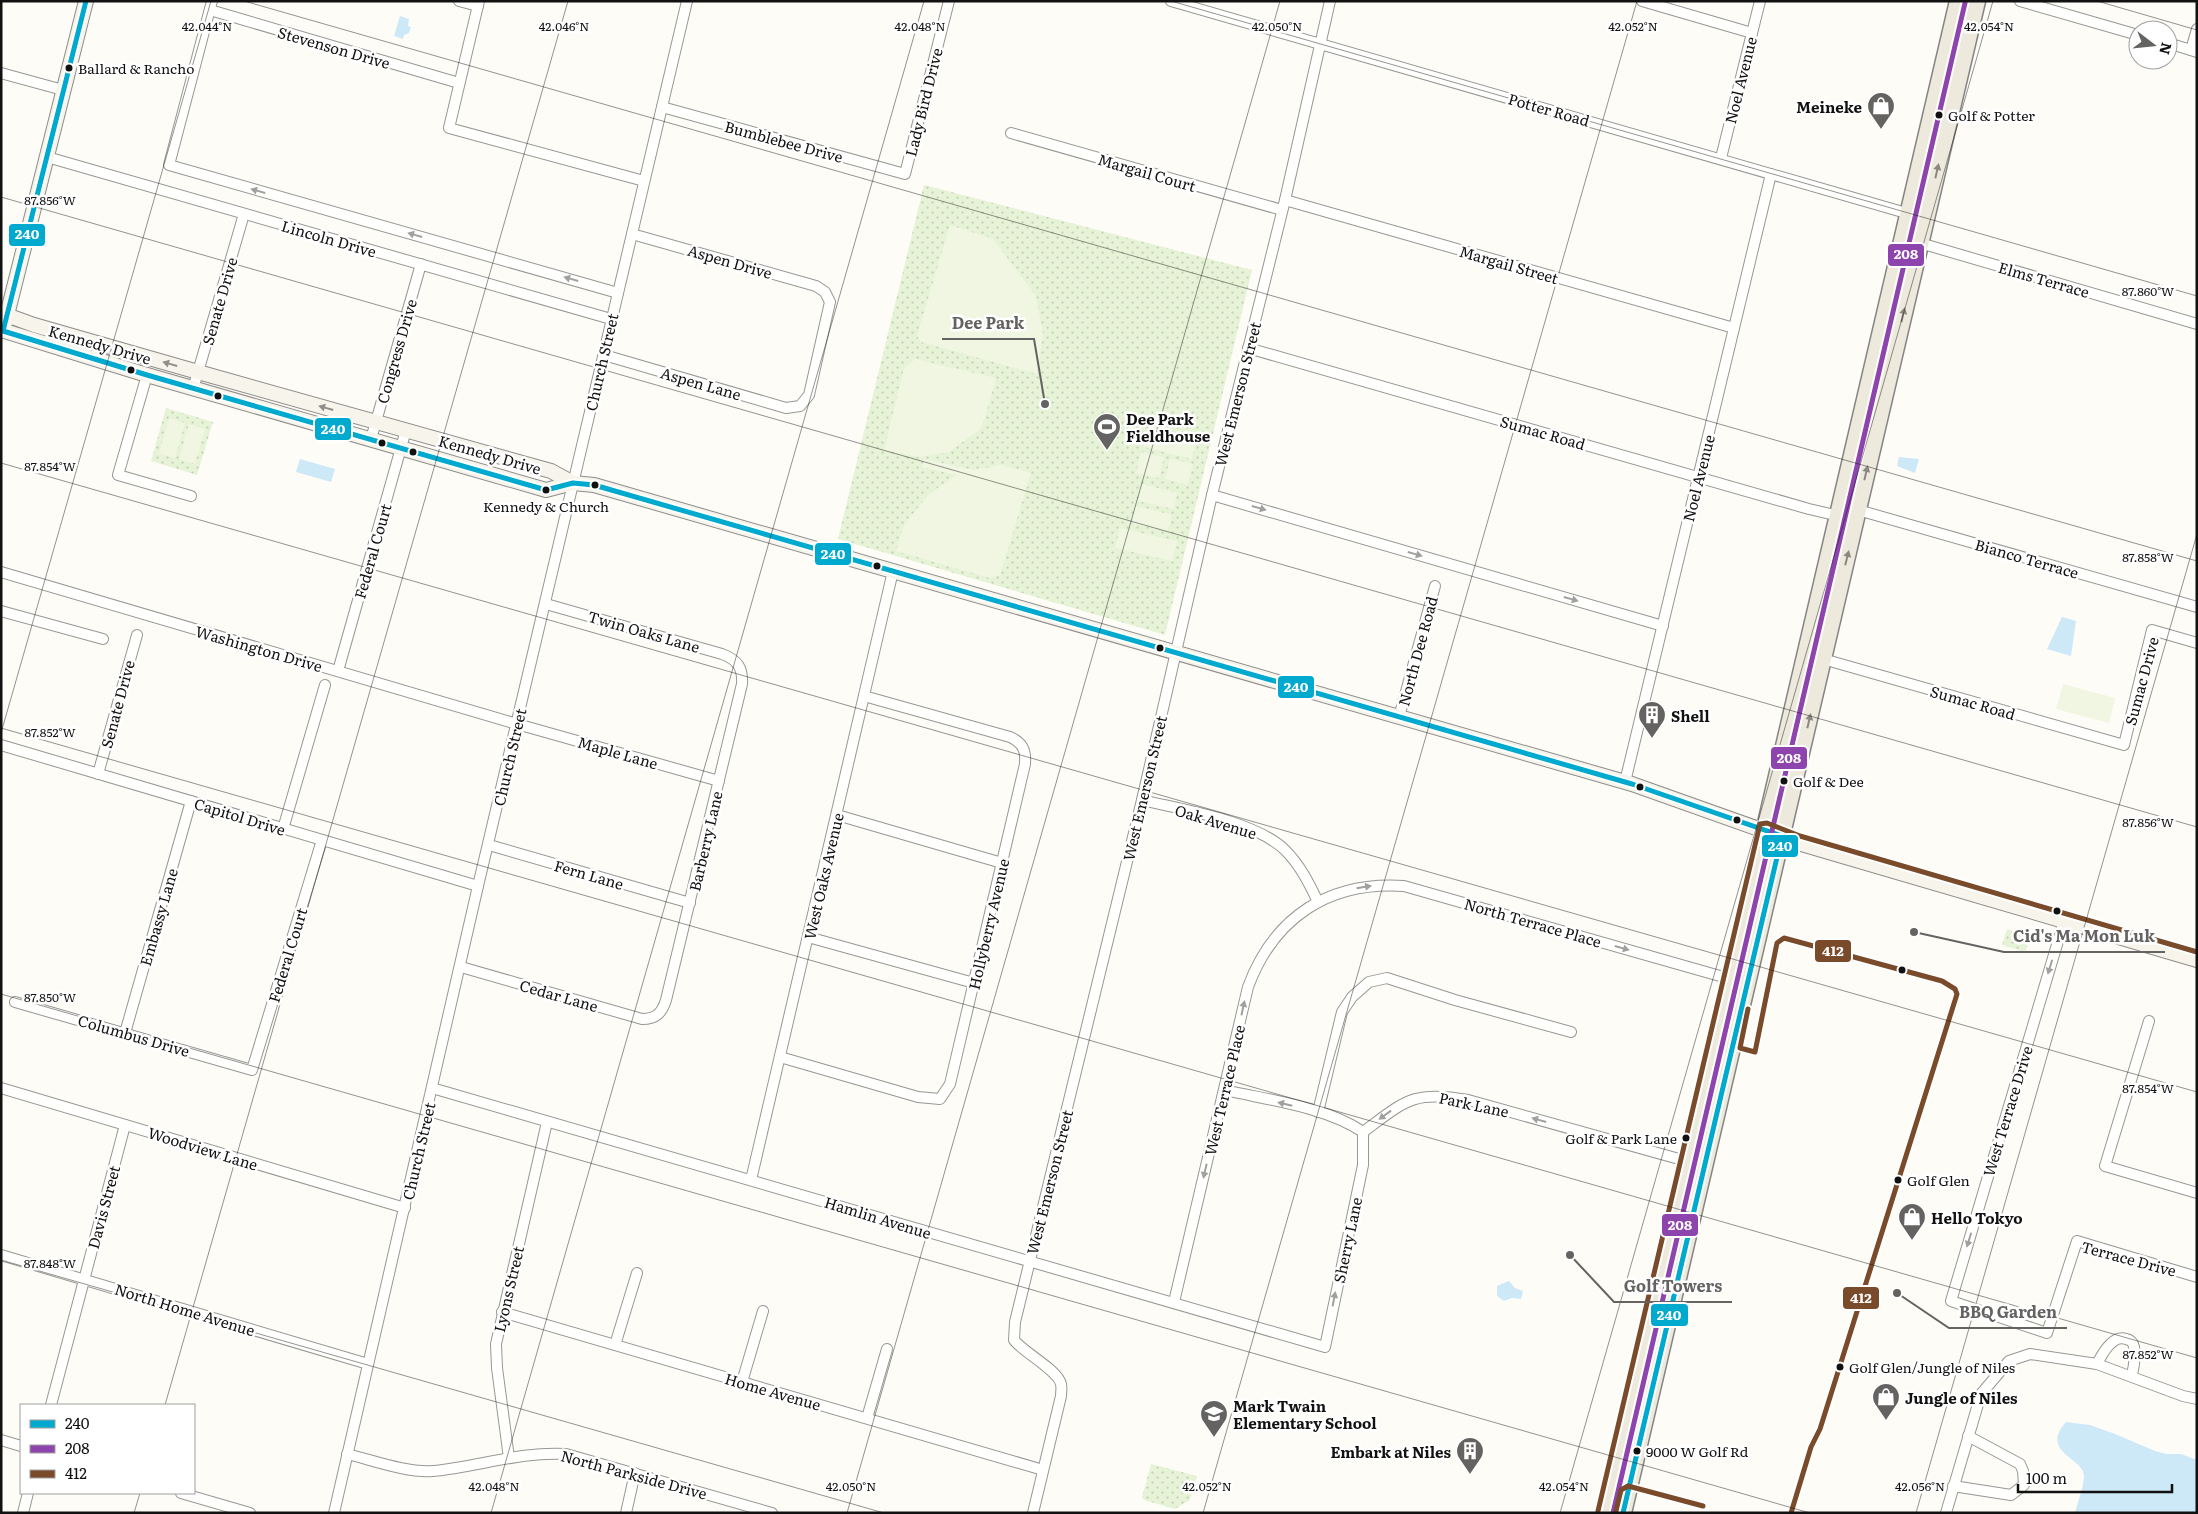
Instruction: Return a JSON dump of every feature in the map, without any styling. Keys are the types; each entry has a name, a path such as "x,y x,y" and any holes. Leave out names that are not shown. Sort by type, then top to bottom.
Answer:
{"main road":[{"path":"1605,1513 1958,1"},
{"path":"1623,1513 1977,1"}],"street":[{"path":"2,333 4,315 24,246 86,1"},
{"path":"459,1 478,4 448,128 644,181"},
{"name":"Church Street","path":"334,1513 461,967 478,886 546,604 686,1"},
{"name":"Lady Bird Drive","path":"905,174 950,1"},
{"name":"Potter Road","path":"1172,1 1926,218"},
{"name":"West Emerson Street","path":"1033,1513 1062,1385 1054,1373 1019,1347 1014,1340 1015,1322 1142,800 1212,495 1284,205 1330,1"},
{"path":"1642,1 1752,33"},
{"name":"Noel Avenue","path":"1721,158 1760,1"},
{"path":"2020,1 2128,32"},
{"name":"Stevenson Drive","path":"211,6 459,83"},
{"name":"Lincoln Drive","path":"211,6 169,165 618,293"},
{"path":"2178,46 2194,51 2197,29"},
{"path":"1,73 63,90"},
{"name":"Bumblebee Drive","path":"662,107 905,174"},
{"name":"Margail Court","path":"1011,133 1284,205"},
{"name":"Lincoln Drive","path":"47,157 611,319"},
{"name":"Noel Avenue","path":"1625,782 1771,174"},
{"name":"Margail Street","path":"1284,205 1734,328"},
{"name":"Senate Drive","path":"193,388 244,214"},
{"name":"Aspen Drive","path":"632,234 816,286 826,292 830,302 826,321 809,395 800,406"},
{"name":"Elms Terrace","path":"1920,243 2197,324"},
{"name":"Congress Drive","path":"371,439 420,264"},
{"name":"Kennedy Drive","path":"4,315 198,372 551,471 573,484"},
{"name":"Kennedy Drive","path":"2,333 546,490 573,484"},
{"name":"Sumac Road","path":"1248,348 1838,516"},
{"name":"Aspen Lane","path":"604,355 786,408 800,406"},
{"path":"147,375 118,475 191,496"},
{"name":"Federal Court","path":"338,672 406,430"},
{"name":"North Dee Road","path":"573,484 594,485 1625,782 1782,836 2197,960"},
{"path":"1212,495 1663,626"},
{"name":"Bianco Terrace","path":"1838,516 1857,515 2197,607"},
{"name":"West Oaks Avenue","path":"751,1180 893,571"},
{"name":"Washington Drive","path":"1,572 517,724"},
{"name":"North Dee Road","path":"1399,717 1435,586"},
{"name":"Twin Oaks Lane","path":"546,604 722,654 733,658 739,665"},
{"path":"1,611 102,639"},
{"name":"Sumac Drive","path":"2124,745 2152,630 2197,643"},
{"name":"Senate Drive","path":"98,774 137,635"},
{"name":"Sumac Road","path":"1823,659 2124,745"},
{"name":"Barberry Lane","path":"658,1016 664,1008 742,684 743,672 739,665"},
{"path":"283,829 325,685"},
{"name":"Hollyberry Avenue","path":"780,1057 918,1097 940,1099 950,1084 1026,764 1024,747 1018,740 1010,736 864,696"},
{"name":"Maple Lane","path":"517,724 719,781"},
{"name":"Capitol Drive","path":"1,745 478,886"},
{"name":"Oak Avenue","path":"1142,800 1255,831 1285,850 1297,864 1318,902"},
{"name":"Embassy Lane","path":"125,1033 191,801"},
{"path":"837,815 1002,863"},
{"name":"Federal Court","path":"252,1070 322,840"},
{"name":"Fern Lane","path":"489,845 690,903"},
{"name":"North Terrace Place","path":"1318,902 1353,888 1370,885 1404,886 1747,984"},
{"name":"West Terrace Place","path":"1174,1302 1248,987 1255,967 1279,934 1318,902"},
{"name":"West Terrace Drive","path":"1951,1301 2064,920"},
{"path":"808,936 974,982"},
{"name":"Cedar Lane","path":"461,967 642,1019 658,1016"},
{"path":"1318,1112 1342,1012 1352,996 1369,982 1387,978 1455,1000 1571,1032"},
{"name":"Columbus Drive","path":"15,1002 252,1070"},
{"path":"2149,1021 2104,1166 2197,1193"},
{"name":"Woodview Lane","path":"1,1088 405,1208"},
{"name":"Hamlin Avenue","path":"432,1088 1325,1347"},
{"path":"1225,1090 1338,1118 1363,1132"},
{"name":"Park Lane","path":"1363,1132 1413,1098 1430,1095 1447,1096 1468,1100 1704,1166"},
{"name":"Lyons Street","path":"509,1458 497,1368 496,1344 547,1122"},
{"name":"Davis Street","path":"51,1404 125,1125"},
{"name":"Sherry Lane","path":"1325,1347 1363,1165 1363,1132"},
{"name":"Terrace Drive","path":"1951,1301 2047,1333 2077,1241 2197,1277"},
{"name":"North Home Avenue","path":"1,1255 368,1364"},
{"path":"615,1345 637,1273"},
{"path":"742,1382 763,1311"},
{"name":"Home Avenue","path":"502,1312 1044,1470"},
{"path":"2097,1364 2108,1346 2122,1338 2129,1340 2134,1344 2135,1354 2132,1375"},
{"path":"867,1418 887,1349"},
{"path":"1946,1513 1981,1394 2010,1361 2030,1354 2097,1364 2132,1375 2183,1396 2197,1399"},
{"path":"1953,1486 2011,1496 2024,1485 2023,1471 2020,1464 1968,1436"},
{"path":"1,1440 20,1446"},
{"name":"North Parkside Drive","path":"347,1454 420,1470 433,1471 509,1458 554,1453 566,1454 772,1513"},
{"path":"626,1513 635,1473"},
{"path":"22,1513 28,1494"},
{"path":"184,1494 250,1513"}],"green space":[{"path":"924,185 1252,270 1165,635 838,539"},
{"path":"950,225 993,239 1036,296 1043,334 1037,374 921,342 917,336"},
{"path":"915,359 996,378 982,428 949,452 919,457 884,450 904,368"},
{"path":"166,408 213,422 197,475 151,461"},
{"path":"169,418 185,423 175,458 159,453"},
{"path":"189,424 205,429 195,464 179,459"},
{"path":"1148,428 1196,439 1192,459 1144,447"},
{"path":"1141,452 1164,457 1159,478 1136,473"},
{"path":"924,459 973,470 1002,465 1031,473 1000,575 990,578 896,551 904,525 929,494 957,475 922,467"},
{"path":"1170,459 1193,464 1188,485 1165,479"},
{"path":"1142,484 1177,493 1174,509 1138,501"},
{"path":"1136,506 1172,515 1168,531 1132,523"},
{"path":"1120,528 1177,541 1172,561 1115,548"},
{"path":"2063,684 2115,698 2109,723 2056,709"},
{"path":"2007,929 2031,936 2025,952 2002,945"},
{"path":"1151,1464 1197,1476 1190,1500 1175,1509 1144,1500 1142,1497"}],"water":[{"path":"400,16 409,19 408,26 411,27 409,33 404,35 403,39 394,36"},
{"path":"1899,457 1919,459 1915,473 1897,466"},
{"path":"300,459 335,469 331,482 296,472"},
{"path":"2062,617 2076,621 2071,656 2047,649"},
{"path":"1509,1281 1515,1288 1523,1291 1521,1299 1512,1298 1504,1301 1497,1296 1497,1286"},
{"path":"2066,1422 2090,1425 2155,1451 2166,1454 2181,1454 2197,1460 2197,1513 2075,1513 2084,1475 2082,1469 2065,1453 2057,1440 2059,1432"}],"transit line":[{"name":"240","path":"86,1 3,331 147,375 546,490 573,483 594,485 1632,784 1782,836 1623,1513"},
{"name":"208","path":"1613,1513 1965,3"},
{"name":"412","path":"1598,1511 1760,824 1767,823 1800,836 2197,952"},
{"name":"412","path":"1748,1009 1740,1048 1755,1052 1777,943 1784,938 1942,981 1955,989 1957,994 1820,1429 1811,1447 1791,1513"},
{"name":"412","path":"1616,1511 1621,1490 1628,1486 1703,1506"}],"place":[{"name":"Ballard & Rancho","path":"69,68"},
{"name":"Golf & Potter","path":"1939,115"},
{"name":"Meineke","path":"1881,130"},
{"name":"Dee Park","path":"1045,404"},
{"name":"Dee Park Fieldhouse","path":"1107,451"},
{"name":"Kennedy & Church","path":"546,490"},
{"name":"Shell","path":"1652,739"},
{"name":"Golf & Dee","path":"1784,781"},
{"name":"Cid's Ma Mon Luk","path":"1914,932"},
{"name":"Golf & Park Lane","path":"1686,1138"},
{"name":"Golf Glen","path":"1898,1180"},
{"name":"Hello Tokyo","path":"1912,1241"},
{"name":"Golf Towers","path":"1570,1255"},
{"name":"BBQ Garden","path":"1897,1293"},
{"name":"Golf Glen/Jungle of Niles","path":"1840,1367"},
{"name":"Jungle of Niles","path":"1886,1421"},
{"name":"Mark Twain Elementary School","path":"1214,1438"},
{"name":"9000 W Golf Rd","path":"1637,1451"},
{"name":"Embark at Niles","path":"1470,1475"}]}
